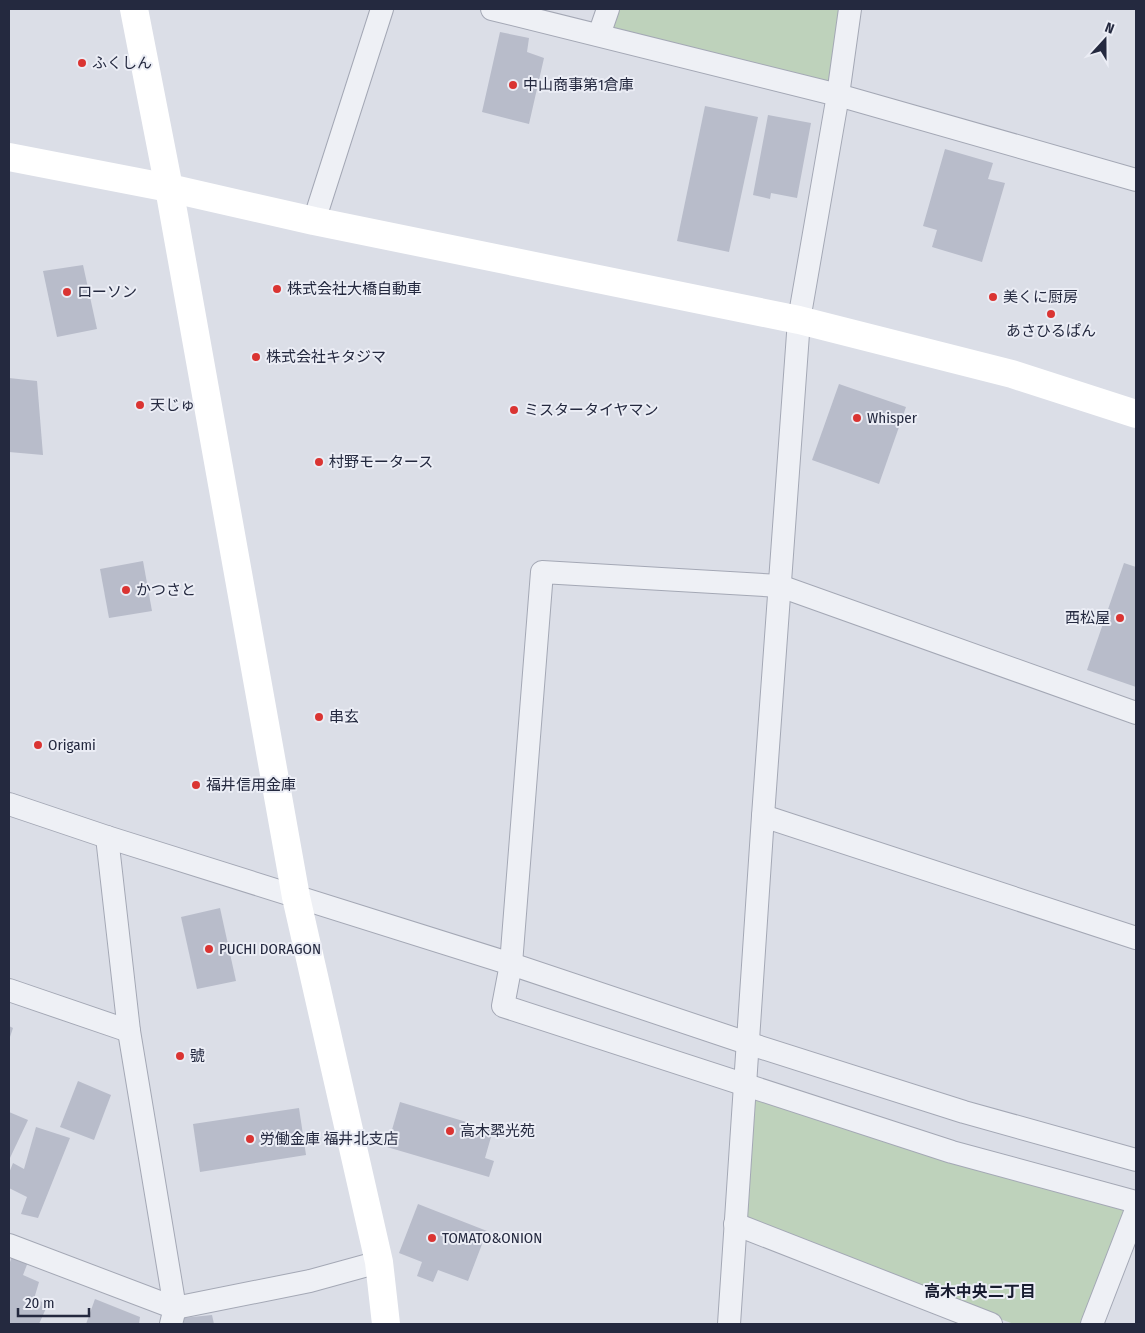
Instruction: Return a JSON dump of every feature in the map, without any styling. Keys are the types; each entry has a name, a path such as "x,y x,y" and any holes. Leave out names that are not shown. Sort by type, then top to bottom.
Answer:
{"street":[{"path":"134,9 169,188 296,897 378,1262 386,1324"},
{"path":"314,221 382,9"},
{"path":"600,36 608,9"},
{"path":"728,1324 799,320 838,95 850,9"},
{"path":"499,10 838,95 1136,180"},
{"path":"9,156 169,188 314,221 799,320 1012,374 1136,414"},
{"path":"1136,713 780,586 542,572 511,964 503,1006 952,1152 1136,1202"},
{"path":"9,804 107,837 511,964 747,1044 964,1112 1136,1160"},
{"path":"763,816 1136,938"},
{"path":"107,837 129,1030 173,1316"},
{"path":"9,990 129,1030"},
{"path":"1092,1324 1136,1210"},
{"path":"735,1224 991,1324"},
{"path":"9,1245 173,1316 378,1262"}],"green space":[{"path":"609,9 845,9 838,95 599,35"},
{"path":"753,1088 1136,1208 1092,1324 1014,1324 735,1224"}],"building":[{"name":"中山商事第1倉庫","path":"500,32 529,38 527,52 544,58 529,124 482,112"},
{"path":"705,106 758,117 729,252 677,241"},
{"path":"768,115 811,123 797,198 771,193 770,199 753,195"},
{"path":"945,149 993,163 988,179 1005,183 982,262 932,247 937,230 923,226"},
{"path":"83,265 97,329 57,337 43,271"},
{"path":"9,378 37,381 43,455 9,452"},
{"path":"839,384 906,407 879,484 812,460"},
{"name":"かつさと","path":"143,561 152,611 109,618 100,569"},
{"name":"西松屋","path":"1124,563 1136,567 1136,687 1087,670"},
{"name":"PUCHI DORAGON","path":"220,908 236,981 197,989 181,917"},
{"path":"9,1026 13,1028 9,1040"},
{"path":"78,1081 111,1095 94,1140 60,1127"},
{"path":"400,1102 493,1130 485,1158 494,1161 489,1177 387,1147"},
{"name":"労働金庫 福井北支店","path":"299,1108 306,1155 200,1172 193,1124"},
{"path":"9,1112 28,1120 9,1160"},
{"path":"36,1127 70,1138 38,1218 21,1214 27,1197 9,1188 9,1173 13,1163 24,1169"},
{"path":"418,1204 487,1231 468,1281 438,1270 433,1282 417,1276 422,1262 399,1253"},
{"path":"12,1256 28,1262 23,1275 39,1282 34,1299 48,1304 39,1324 9,1324 9,1265"},
{"path":"95,1299 140,1317 139,1324 86,1324"},
{"path":"212,1315 214,1324 184,1324 182,1318"}],"place":[{"name":"ふくしん","path":"82,63"},
{"name":"中山商事第1倉庫","path":"513,85"},
{"name":"株式会社大橋自動車","path":"277,289"},
{"name":"ローソン","path":"67,292"},
{"name":"美くに厨房","path":"993,297"},
{"name":"あさひるぱん","path":"1051,314"},
{"name":"株式会社キタジマ","path":"256,357"},
{"name":"天じゅ","path":"140,405"},
{"name":"ミスタータイヤマン","path":"514,410"},
{"name":"Whisper","path":"857,418"},
{"name":"村野モータース","path":"319,462"},
{"name":"かつさと","path":"126,590"},
{"name":"西松屋","path":"1120,618"},
{"name":"串玄","path":"319,717"},
{"name":"Origami","path":"38,745"},
{"name":"福井信用金庫","path":"196,785"},
{"name":"PUCHI DORAGON","path":"209,949"},
{"name":"號","path":"180,1056"},
{"name":"高木翆光苑","path":"450,1131"},
{"name":"労働金庫 福井北支店","path":"250,1139"},
{"name":"TOMATO&ONION","path":"432,1238"}],"district":[{"name":"高木中央二丁目","path":"980,1291"}]}
